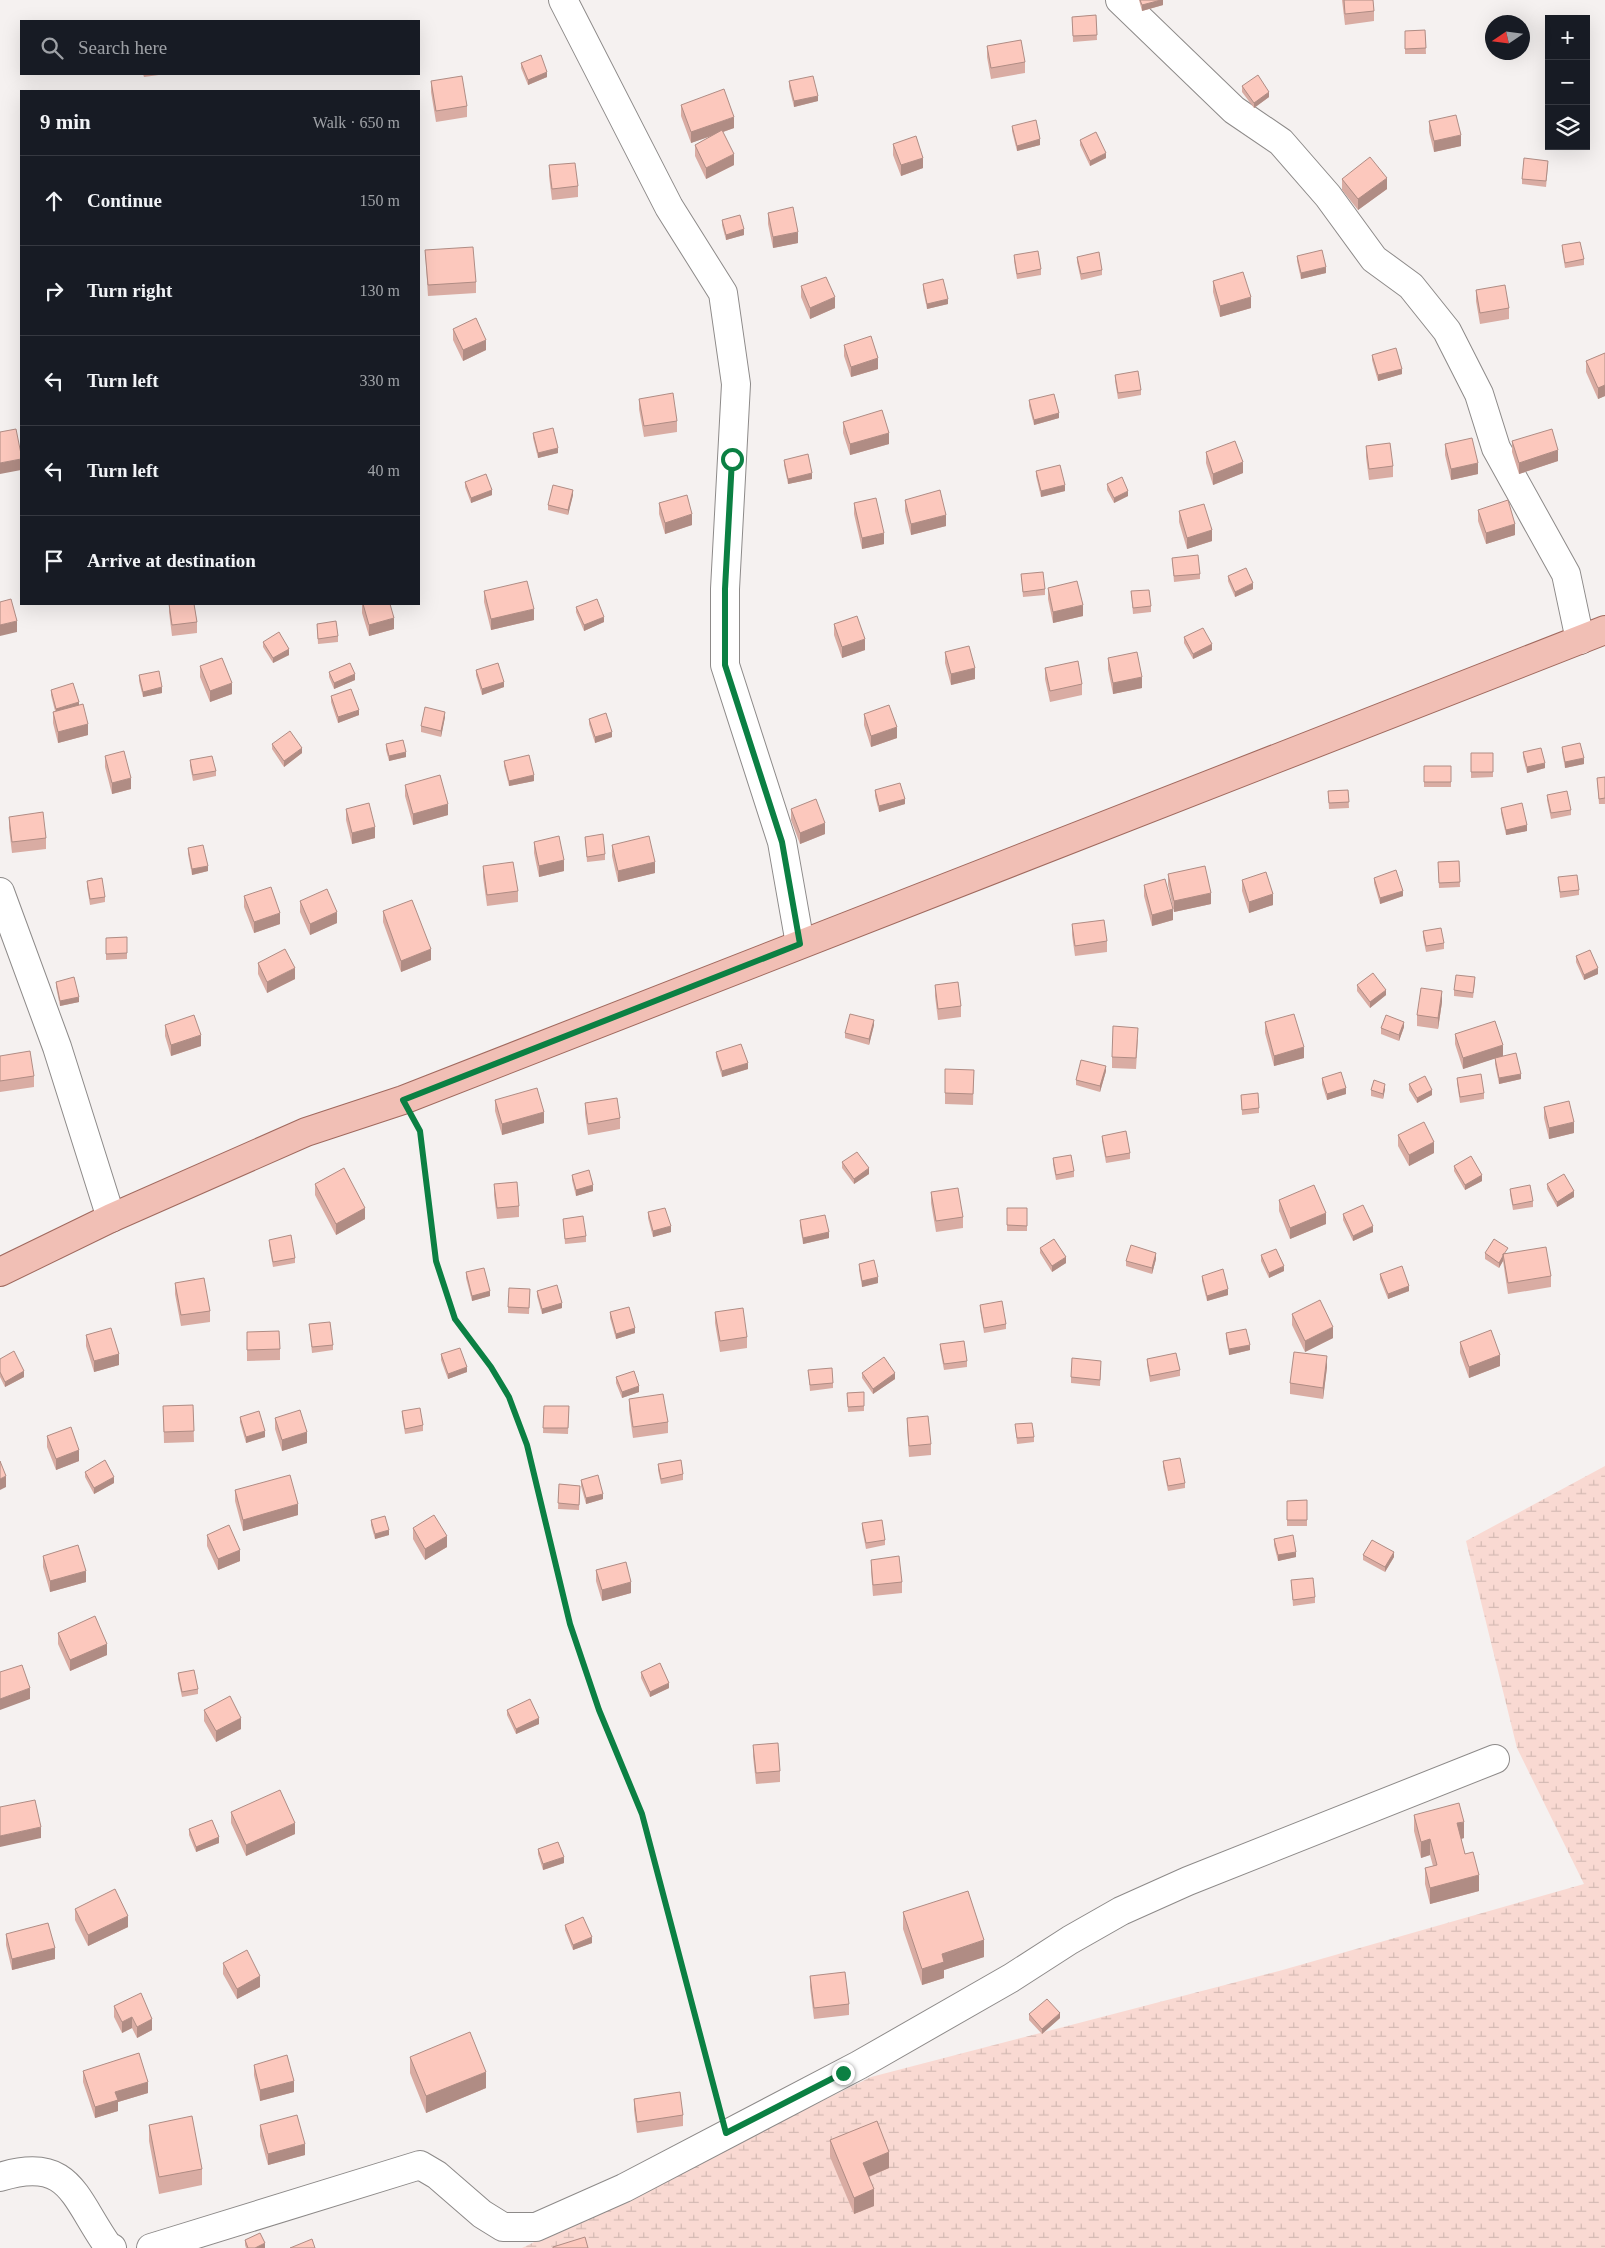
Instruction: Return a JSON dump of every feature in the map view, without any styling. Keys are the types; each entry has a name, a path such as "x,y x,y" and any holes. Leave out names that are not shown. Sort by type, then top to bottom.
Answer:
{"main road":[{"path":"0,1272 111,1218 306,1132 403,1100 1593,635"}],"street":[{"path":"563,0 669,207 723,293 736,384 725,589 725,665 782,842 800,944"},
{"path":"1120,0 1234,110 1281,142 1328,196 1374,259 1411,286 1447,331 1479,394 1496,448 1566,574 1593,635"},
{"path":"0,892 57,1047 111,1218"},
{"path":"151,2248 420,2165 437,2175 482,2214 504,2227 536,2227 624,2188 726,2133 860,2065 1012,1978 1070,1940 1121,1911 1188,1881 1495,1759"},
{"path":"0,2177 20,2171 44,2170 63,2179 108,2246 112,2248"}],"path":[{"path":"403,1100 420,1131 436,1261 455,1319 491,1367 509,1397 527,1445 570,1624 599,1710 642,1814 726,2133"}],"green space":[{"path":"1605,1466 1605,2248 522,2248 871,2077 1279,1971 1584,1884 1517,1748 1466,1541"}],"building":[{"path":"1140,0 1161,0 1142,5"},
{"path":"1344,0 1373,0 1374,11 1345,14"},
{"path":"1096,15 1097,35 1073,36 1072,17"},
{"path":"1425,30 1426,48 1405,49 1405,31"},
{"path":"1021,40 1025,62 991,68 987,46"},
{"path":"541,55 547,72 528,80 521,63"},
{"path":"1258,75 1269,92 1254,103 1242,86"},
{"path":"462,76 467,106 436,111 431,81"},
{"path":"813,76 818,96 794,101 789,81"},
{"path":"724,89 734,117 691,132 681,105"},
{"path":"1456,115 1461,135 1434,141 1429,121"},
{"path":"1036,120 1040,139 1017,146 1012,126"},
{"path":"722,130 734,154 706,168 695,145"},
{"path":"1096,132 1106,153 1090,161 1080,140"},
{"path":"916,136 923,158 901,165 893,144"},
{"path":"1370,157 1387,178 1358,199 1342,179"},
{"path":"1524,158 1548,161 1546,181 1522,179"},
{"path":"575,163 578,186 552,189 549,165"},
{"path":"793,207 798,232 773,237 768,213"},
{"path":"740,215 744,229 726,235 722,220"},
{"path":"1580,242 1584,259 1565,263 1562,245"},
{"path":"473,247 476,282 428,285 425,250"},
{"path":"1322,250 1326,267 1301,273 1297,256"},
{"path":"1038,251 1041,269 1017,274 1014,255"},
{"path":"1099,252 1102,270 1081,274 1077,257"},
{"path":"1243,272 1251,297 1220,306 1213,281"},
{"path":"826,277 835,297 810,308 801,286"},
{"path":"943,279 948,299 927,304 923,284"},
{"path":"1505,285 1509,308 1480,313 1476,290"},
{"path":"476,318 486,340 463,350 453,329"},
{"path":"871,336 878,358 851,367 844,345"},
{"path":"1396,348 1402,369 1378,375 1372,355"},
{"path":"1605,353 1605,385 1598,388 1586,361"},
{"path":"1138,371 1141,390 1118,393 1115,375"},
{"path":"673,393 677,421 644,426 639,399"},
{"path":"1054,394 1059,413 1034,420 1029,400"},
{"path":"882,410 889,433 850,444 843,422"},
{"path":"553,428 558,448 538,453 533,433"},
{"path":"16,429 20,459 0,463 0,432"},
{"path":"1552,429 1558,450 1519,463 1512,441"},
{"path":"1472,438 1478,463 1451,469 1445,444"},
{"path":"1235,441 1243,462 1213,474 1206,452"},
{"path":"1390,443 1393,466 1369,469 1366,446"},
{"path":"808,454 812,473 788,479 784,460"},
{"path":"1060,465 1065,485 1041,491 1036,471"},
{"path":"486,474 492,490 471,498 465,482"},
{"path":"1122,477 1128,491 1114,498 1107,484"},
{"path":"553,485 573,490 568,510 548,505"},
{"path":"940,490 946,515 911,524 905,500"},
{"path":"687,495 692,514 665,523 659,503"},
{"path":"876,498 884,533 862,538 854,503"},
{"path":"1508,500 1515,524 1486,533 1478,510"},
{"path":"1204,504 1212,530 1187,538 1179,511"},
{"path":"1198,555 1200,574 1174,576 1172,558"},
{"path":"1246,568 1253,583 1235,592 1228,576"},
{"path":"1043,572 1045,589 1023,592 1021,574"},
{"path":"527,581 534,609 491,619 484,591"},
{"path":"1077,581 1083,605 1053,612 1048,588"},
{"path":"1149,590 1151,606 1133,608 1131,591"},
{"path":"11,599 17,621 0,625 0,602"},
{"path":"597,599 604,617 584,625 576,607"},
{"path":"169,605 194,605 197,622 172,625"},
{"path":"363,605 390,605 394,618 369,625"},
{"path":"857,616 865,639 842,647 834,624"},
{"path":"336,621 338,636 318,639 317,624"},
{"path":"1203,628 1212,644 1193,654 1184,637"},
{"path":"279,632 289,649 273,658 263,642"},
{"path":"969,646 975,668 951,674 945,652"},
{"path":"1137,652 1142,677 1113,683 1108,658"},
{"path":"222,658 232,683 210,691 200,666"},
{"path":"1078,661 1082,684 1050,691 1045,668"},
{"path":"350,663 355,674 334,683 329,672"},
{"path":"498,663 504,682 482,689 476,670"},
{"path":"159,671 162,687 143,692 139,675"},
{"path":"73,683 79,702 56,709 51,690"},
{"path":"351,689 359,710 338,717 331,696"},
{"path":"83,704 88,724 58,732 53,712"},
{"path":"889,705 897,727 871,736 864,714"},
{"path":"425,707 445,712 441,731 421,726"},
{"path":"606,713 612,732 595,737 589,719"},
{"path":"290,731 302,748 284,761 272,744"},
{"path":"403,740 406,752 389,756 386,744"},
{"path":"1580,743 1584,758 1565,762 1562,747"},
{"path":"1541,748 1545,763 1527,767 1523,752"},
{"path":"124,751 131,778 112,783 105,756"},
{"path":"1471,753 1493,753 1493,772 1471,772"},
{"path":"529,755 534,775 509,781 504,761"},
{"path":"212,756 216,771 193,775 190,760"},
{"path":"1424,766 1451,766 1451,782 1424,782"},
{"path":"440,775 448,804 413,814 405,785"},
{"path":"1605,777 1605,798 1599,799 1597,778"},
{"path":"900,783 905,799 879,806 875,790"},
{"path":"1348,790 1349,802 1329,803 1328,791"},
{"path":"1567,791 1571,810 1551,813 1547,795"},
{"path":"816,799 825,823 800,833 791,809"},
{"path":"369,803 375,827 352,833 346,809"},
{"path":"1522,803 1527,825 1506,830 1501,808"},
{"path":"43,812 46,838 12,842 9,817"},
{"path":"603,834 605,854 587,857 585,837"},
{"path":"559,836 564,860 539,866 534,842"},
{"path":"649,836 655,862 618,871 612,845"},
{"path":"203,845 208,866 192,869 188,848"},
{"path":"1459,861 1460,882 1439,883 1438,862"},
{"path":"513,862 518,891 487,895 483,866"},
{"path":"1205,866 1211,893 1174,901 1168,874"},
{"path":"1396,870 1403,891 1380,898 1374,878"},
{"path":"1266,872 1273,894 1249,902 1242,880"},
{"path":"1577,875 1579,890 1560,892 1558,877"},
{"path":"102,878 105,897 90,899 87,881"},
{"path":"1165,879 1173,909 1152,915 1144,885"},
{"path":"271,887 280,913 254,922 244,896"},
{"path":"327,889 337,912 310,924 300,901"},
{"path":"412,900 431,949 401,961 383,911"},
{"path":"1104,920 1107,941 1075,946 1072,924"},
{"path":"1441,928 1444,943 1426,946 1423,931"},
{"path":"127,937 127,953 106,954 106,938"},
{"path":"285,949 295,968 267,982 258,963"},
{"path":"1590,950 1598,968 1584,975 1576,956"},
{"path":"1373,973 1386,990 1370,1002 1357,985"},
{"path":"1456,975 1475,977 1473,993 1454,990"},
{"path":"74,977 79,997 60,1001 56,982"},
{"path":"958,982 961,1006 938,1009 935,985"},
{"path":"1421,988 1442,991 1438,1018 1417,1015"},
{"path":"850,1014 874,1020 869,1039 845,1033"},
{"path":"1294,1014 1304,1047 1274,1056 1265,1022"},
{"path":"194,1015 201,1035 171,1045 165,1025"},
{"path":"1386,1015 1404,1022 1399,1035 1381,1028"},
{"path":"1495,1021 1503,1045 1463,1058 1455,1034"},
{"path":"1113,1026 1138,1028 1136,1058 1112,1057"},
{"path":"741,1044 748,1063 722,1071 716,1052"},
{"path":"30,1051 34,1076 0,1081 0,1056"},
{"path":"1516,1053 1521,1074 1499,1078 1495,1058"},
{"path":"1081,1060 1106,1066 1100,1086 1076,1080"},
{"path":"945,1069 974,1070 973,1094 945,1093"},
{"path":"1341,1072 1346,1088 1327,1094 1322,1078"},
{"path":"1481,1074 1484,1093 1460,1097 1457,1078"},
{"path":"1425,1076 1432,1090 1417,1098 1409,1084"},
{"path":"1374,1080 1385,1084 1383,1094 1371,1090"},
{"path":"537,1088 544,1112 502,1124 495,1100"},
{"path":"1258,1093 1259,1108 1242,1110 1241,1095"},
{"path":"617,1098 620,1118 588,1124 585,1103"},
{"path":"1569,1101 1574,1122 1549,1128 1544,1107"},
{"path":"1424,1122 1434,1142 1409,1155 1398,1135"},
{"path":"1126,1131 1130,1153 1106,1157 1102,1136"},
{"path":"857,1152 869,1168 854,1179 842,1162"},
{"path":"1071,1155 1074,1171 1056,1175 1053,1158"},
{"path":"1471,1156 1482,1175 1465,1185 1454,1166"},
{"path":"344,1168 365,1208 336,1224 315,1184"},
{"path":"589,1170 593,1185 576,1190 572,1175"},
{"path":"1564,1174 1574,1191 1557,1202 1547,1184"},
{"path":"517,1182 519,1206 497,1208 494,1184"},
{"path":"1314,1185 1326,1213 1290,1228 1279,1200"},
{"path":"1530,1185 1533,1201 1513,1205 1510,1189"},
{"path":"958,1188 963,1217 936,1221 931,1192"},
{"path":"1363,1205 1373,1226 1353,1236 1343,1214"},
{"path":"665,1208 671,1226 653,1231 648,1212"},
{"path":"1007,1208 1027,1208 1027,1226 1007,1225"},
{"path":"825,1215 829,1232 803,1238 800,1220"},
{"path":"583,1216 586,1236 565,1239 563,1219"},
{"path":"291,1235 295,1258 273,1262 269,1240"},
{"path":"1054,1239 1066,1257 1052,1266 1040,1248"},
{"path":"1494,1239 1508,1248 1499,1263 1485,1253"},
{"path":"1131,1245 1156,1253 1152,1268 1126,1261"},
{"path":"1546,1247 1551,1276 1508,1283 1503,1254"},
{"path":"1276,1249 1284,1266 1269,1273 1261,1255"},
{"path":"874,1260 878,1277 862,1281 859,1264"},
{"path":"1402,1266 1409,1286 1388,1294 1380,1274"},
{"path":"484,1268 490,1291 472,1296 466,1272"},
{"path":"1223,1269 1228,1289 1207,1296 1202,1276"},
{"path":"204,1278 210,1311 181,1315 175,1283"},
{"path":"557,1285 562,1303 542,1309 537,1291"},
{"path":"509,1288 530,1289 529,1308 508,1307"},
{"path":"1320,1300 1333,1327 1305,1341 1292,1314"},
{"path":"1002,1301 1006,1324 984,1328 980,1305"},
{"path":"629,1307 635,1328 616,1334 610,1312"},
{"path":"743,1308 747,1337 720,1341 715,1312"},
{"path":"330,1322 333,1345 312,1347 309,1324"},
{"path":"111,1328 119,1354 94,1361 86,1335"},
{"path":"1246,1329 1250,1345 1229,1349 1226,1333"},
{"path":"1491,1330 1500,1355 1469,1367 1460,1342"},
{"path":"279,1331 280,1349 247,1350 247,1332"},
{"path":"964,1341 967,1361 944,1364 940,1344"},
{"path":"460,1348 467,1367 448,1374 441,1354"},
{"path":"14,1351 24,1371 5,1382 0,1372 0,1359"},
{"path":"1294,1352 1327,1356 1323,1388 1290,1383"},
{"path":"1176,1353 1180,1370 1150,1376 1147,1359"},
{"path":"884,1357 895,1373 873,1389 862,1373"},
{"path":"1072,1358 1101,1361 1100,1380 1071,1377"},
{"path":"832,1368 833,1383 810,1385 808,1370"},
{"path":"634,1371 639,1386 622,1392 616,1377"},
{"path":"864,1392 864,1406 848,1407 847,1393"},
{"path":"663,1394 668,1422 633,1427 629,1399"},
{"path":"193,1405 194,1431 164,1432 163,1406"},
{"path":"544,1406 569,1406 568,1428 543,1428"},
{"path":"420,1408 423,1425 405,1429 402,1411"},
{"path":"300,1410 307,1432 282,1440 275,1418"},
{"path":"259,1411 265,1431 246,1437 240,1417"},
{"path":"928,1416 931,1444 909,1446 907,1418"},
{"path":"1032,1423 1034,1437 1017,1438 1015,1424"},
{"path":"71,1427 79,1450 56,1459 47,1436"},
{"path":"1180,1458 1185,1483 1168,1486 1163,1461"},
{"path":"105,1460 114,1477 94,1488 85,1472"},
{"path":"681,1460 683,1474 661,1479 658,1464"},
{"path":"0,1461 6,1476 0,1479"},
{"path":"290,1475 298,1504 243,1520 235,1490"},
{"path":"598,1475 603,1494 586,1498 581,1480"},
{"path":"559,1484 580,1486 579,1505 558,1503"},
{"path":"1307,1500 1307,1520 1287,1520 1287,1501"},
{"path":"434,1515 447,1536 425,1549 413,1528"},
{"path":"385,1516 389,1530 375,1534 371,1520"},
{"path":"882,1520 885,1540 866,1543 862,1523"},
{"path":"229,1525 240,1550 218,1559 207,1535"},
{"path":"1293,1535 1296,1552 1278,1555 1274,1539"},
{"path":"1372,1540 1394,1552 1385,1567 1363,1555"},
{"path":"78,1545 86,1571 50,1581 43,1556"},
{"path":"899,1556 902,1582 873,1585 871,1560"},
{"path":"626,1562 631,1582 602,1590 596,1570"},
{"path":"1313,1578 1315,1597 1293,1600 1291,1580"},
{"path":"95,1616 107,1644 70,1660 58,1633"},
{"path":"660,1663 669,1683 650,1692 641,1672"},
{"path":"22,1665 30,1688 0,1699 0,1672"},
{"path":"194,1670 198,1689 182,1692 178,1673"},
{"path":"230,1696 241,1718 216,1731 204,1710"},
{"path":"530,1699 539,1718 516,1729 507,1710"},
{"path":"778,1743 780,1771 756,1773 753,1745"},
{"path":"280,1790 295,1823 246,1845 231,1812"},
{"path":"35,1800 41,1827 0,1836 0,1807"},
{"path":"1459,1803 1464,1822 1457,1823 1465,1854 1473,1852 1479,1875 1430,1888 1425,1868 1437,1865 1430,1839 1421,1842 1414,1815"},
{"path":"212,1820 219,1837 196,1847 189,1829"},
{"path":"558,1842 564,1857 543,1864 538,1849"},
{"path":"115,1889 128,1916 88,1935 75,1909"},
{"path":"968,1891 984,1940 942,1954 944,1962 922,1969 903,1912"},
{"path":"583,1917 592,1937 573,1945 565,1925"},
{"path":"48,1923 55,1948 12,1959 6,1934"},
{"path":"247,1950 260,1976 237,1989 223,1963"},
{"path":"845,1972 849,2004 814,2008 810,1976"},
{"path":"141,1993 152,2019 137,2027 132,2017 122,2022 114,2006"},
{"path":"1047,1999 1060,2013 1042,2029 1029,2014"},
{"path":"470,2032 486,2072 426,2096 410,2057"},
{"path":"139,2053 148,2082 115,2092 118,2100 95,2107 83,2071"},
{"path":"287,2055 294,2081 260,2090 254,2065"},
{"path":"680,2092 683,2115 637,2122 634,2099"},
{"path":"297,2115 305,2144 268,2154 260,2125"},
{"path":"192,2116 202,2169 159,2177 149,2125"},
{"path":"877,2121 889,2152 863,2163 874,2189 854,2198 830,2140"},
{"path":"260,2233 265,2243 255,2248 248,2248 245,2240"},
{"path":"585,2237 588,2248 553,2248 553,2247"},
{"path":"312,2239 315,2248 290,2248"}],"route":[{"path":"732,459 725,589 725,665 782,842 800,944 403,1100 420,1131 436,1261 455,1319 491,1367 509,1397 527,1445 570,1624 599,1710 642,1814 726,2133 843,2073"}]}
